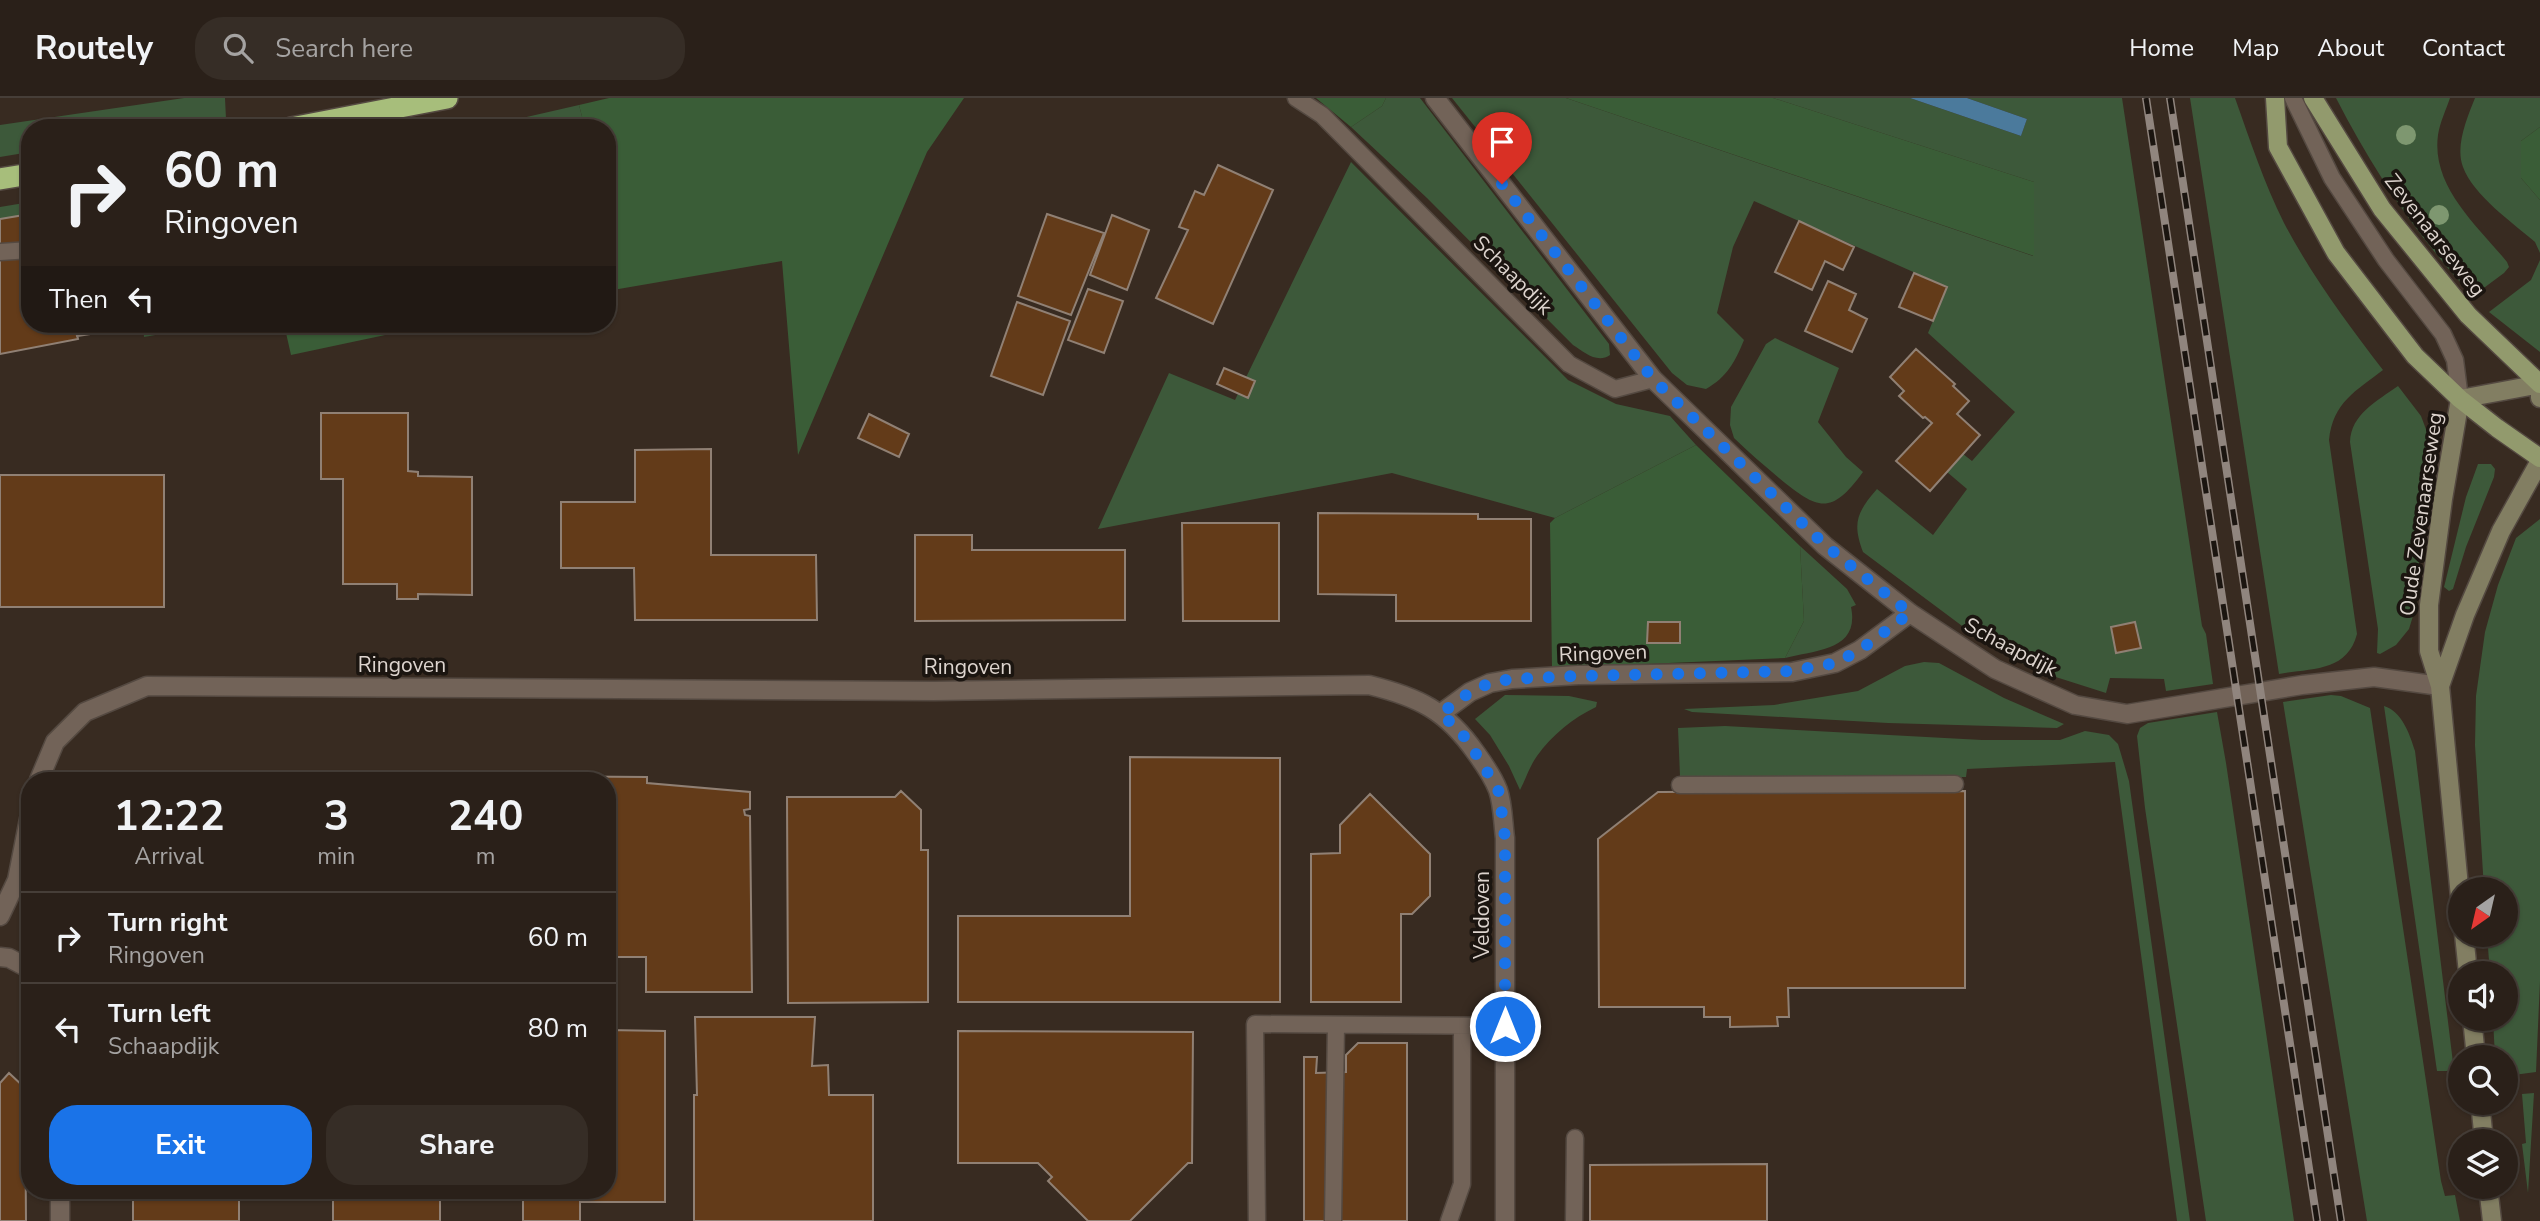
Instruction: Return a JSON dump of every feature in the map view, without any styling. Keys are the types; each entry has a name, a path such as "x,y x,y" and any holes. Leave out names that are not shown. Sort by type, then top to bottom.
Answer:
{"highway":[{"path":"338,119 447,98"},
{"path":"0,179 21,176"}],"main road":[{"path":"2275,98 2278,146 2336,253 2415,356 2460,399 2540,459"},
{"name":"Zevenaarseweg","path":"2313,98 2382,209 2468,315 2540,384"}],"street":[{"name":"Schaapdijk","path":"1435,98 1653,379 1825,545 1910,613 1995,669 2075,705 2127,715 2302,685 2374,677 2440,686"},
{"name":"Oude Zevenaarseweg","path":"2458,877 2440,686 2429,651 2429,605 2443,499 2460,399 2540,384"},
{"path":"2540,384 2540,398"},
{"name":"Oude Zevenaarseweg","path":"2440,686 2465,615 2501,531 2540,459"},
{"name":"Ringoven","path":"42,772 55,742 85,712 147,686 934,691 1369,685 1400,693 1440,714 1470,692 1490,683 1511,679 1792,671 1835,663 1860,650 1910,613"},
{"name":"Veldoven","path":"1440,714 1459,729 1499,792 1505,838 1504,1221"},
{"path":"0,916 18,880 21,864"},
{"path":"0,957 21,964"},
{"path":"60,1199 60,1221"},
{"path":"2489,1199 2492,1221"}],"lane":[{"name":"Schaapdijk","path":"1296,98 1322,115 1569,364 1615,389 1653,379"},
{"path":"2293,98 2332,178 2386,260 2443,334 2455,360 2460,399"},
{"path":"0,252 21,251"},
{"path":"1680,785 1955,784"},
{"path":"1257,1221 1255,1024 1505,1026"},
{"path":"1334,1221 1336,1026"},
{"path":"1449,1221 1462,1184 1462,1026"},
{"path":"1574,1221 1575,1138"}],"green space":[{"path":"184,98 225,98 226,119 41,119"},
{"path":"609,98 964,98 927,152 798,455 782,261 616,289 616,119 583,119 579,105"},
{"path":"1316,98 1386,98 1382,106 1351,127"},
{"path":"1386,98 1420,98 1609,344 1610,355 1595,358 1573,345 1427,198 1351,127 1382,106"},
{"path":"1452,98 1566,98 2033,256 2034,182 1773,98 1910,98 2021,136 2027,119 1967,98 2122,98 2213,684 2166,691 2164,679 2110,678 2106,693 2040,672 1989,646 1863,552 1858,533 1858,518 1877,489 1933,535 1967,489 1947,472 1963,454 1972,461 2015,412 1928,333 1947,287 1754,201 1733,247 1717,313 1744,340 1730,368 1720,379 1706,389 1687,385 1672,373"},
{"path":"1566,98 1773,98 2034,182 2034,256"},
{"path":"2190,98 2235,98 2284,223 2318,280 2383,370 2347,399 2331,427 2329,440 2357,634 2352,646 2337,662 2316,669 2279,674"},
{"path":"2336,98 2450,98 2438,135 2442,172 2459,204 2507,262 2509,267 2504,273 2473,296 2433,250 2397,202"},
{"path":"2475,98 2540,98 2540,127 2521,141 2521,178 2540,200 2540,253 2535,242 2475,188 2463,167 2461,141"},
{"path":"579,105 583,119 518,119"},
{"path":"21,122 21,154 0,157 0,125"},
{"path":"2540,127 2540,200 2521,178 2521,141"},
{"path":"1351,162 1568,380 1616,404 1670,416 1696,445 1555,518 1392,473 1098,529 1169,373 1235,400"},
{"path":"21,204 21,228 0,231 0,207"},
{"path":"2540,260 2540,352 2489,312 2531,280"},
{"path":"144,333 167,333 144,337"},
{"path":"286,333 395,333 291,355"},
{"path":"1775,338 1839,368 1818,422 1846,457 1863,472 1842,496 1833,502 1814,502 1804,497 1734,438 1730,425 1731,407 1766,344"},
{"path":"2398,386 2421,416 2430,440 2434,466 2413,616 2409,629 2396,645 2380,654 2377,653 2378,629 2350,442 2351,432 2366,409"},
{"path":"1696,445 1800,546 1804,621 1785,658 1552,668 1550,523"},
{"path":"2478,464 2491,464 2495,469 2494,477 2466,547 2453,589 2449,591 2444,587 2466,497"},
{"path":"2540,519 2540,981 2536,1072 2518,1074 2518,1045 2494,1045 2494,1031 2518,1031 2518,961 2489,961 2488,947 2518,947 2518,877 2483,877 2475,745 2476,696 2485,632 2498,585 2516,538"},
{"path":"1800,546 1847,589 1856,605 1851,607 1852,621 1843,640 1822,650 1785,658 1804,621"},
{"path":"1924,662 1939,663 2004,698 2064,724 2057,728 1888,723 1692,712 1684,709 1774,705 1858,691 1905,666"},
{"path":"1505,695 1569,696 1597,702 1596,707 1579,716 1549,741 1532,764 1520,790 1490,735 1475,719"},
{"path":"2331,695 2341,696 2370,708 2441,1181 2445,1196 2456,1199 2460,1221 2367,1221 2283,702"},
{"path":"2384,706 2400,718 2415,751 2451,1045 2448,1045 2448,1071 2437,1071"},
{"path":"2217,712 2294,1221 2206,1221 2145,808 2137,736 2140,728 2148,723"},
{"path":"1725,726 1982,740 2060,740 2085,731 2109,735 2118,744 2129,781 2190,1221 2177,1221 2115,762 1967,769 1966,777 1680,776 1678,728"},
{"path":"2534,1093 2528,1193 2522,1144 2526,1143 2522,1094"}],"water":[{"path":"1910,98 1967,98 2027,119 2021,136"}],"building":[{"path":"1218,165 1273,190 1213,324 1156,298 1188,230 1179,227 1195,191 1204,195"},
{"path":"1047,214 1104,233 1071,315 1018,296"},
{"path":"1112,215 1149,230 1127,290 1090,275"},
{"path":"21,216 21,333 77,333 78,339 0,354 0,219"},
{"path":"1799,221 1854,247 1843,270 1825,261 1812,290 1775,272"},
{"path":"1914,273 1947,287 1933,321 1899,307"},
{"path":"1828,281 1856,294 1849,310 1867,319 1852,352 1805,331"},
{"path":"1088,289 1123,301 1104,353 1068,340"},
{"path":"1017,302 1070,321 1043,395 991,376"},
{"path":"1916,349 1955,384 1953,386 1969,401 1957,414 1980,435 1930,491 1896,461 1932,423 1899,396 1904,391 1890,377"},
{"path":"1224,368 1255,381 1248,398 1217,384"},
{"path":"321,413 408,413 408,471 418,472 418,476 472,477 472,595 418,594 418,599 397,599 397,584 343,584 343,479 321,479"},
{"path":"869,414 909,434 899,457 858,438"},
{"path":"711,449 711,555 816,555 817,620 635,620 634,568 561,568 561,502 635,502 635,450"},
{"path":"0,475 164,475 164,607 0,607"},
{"path":"1318,513 1478,514 1478,519 1531,519 1531,621 1396,621 1396,595 1318,594"},
{"path":"1182,523 1279,523 1279,621 1183,621"},
{"path":"915,535 972,535 972,550 1125,550 1125,620 915,621"},
{"path":"1648,622 1680,622 1680,643 1647,643"},
{"path":"2135,622 2141,648 2116,653 2111,627"},
{"path":"1130,757 1280,758 1280,1002 958,1002 958,916 1130,916"},
{"path":"616,777 647,777 647,783 750,792 750,809 744,810 745,815 750,816 752,992 646,992 646,957 616,957"},
{"path":"901,791 921,810 921,850 928,850 928,1002 788,1003 787,797 895,797"},
{"path":"1965,791 1965,988 1788,988 1789,1017 1777,1017 1778,1026 1730,1027 1730,1017 1704,1017 1704,1007 1599,1007 1598,839 1658,792"},
{"path":"1370,794 1430,854 1430,896 1412,914 1401,914 1401,1002 1311,1002 1311,854 1340,853 1340,825"},
{"path":"695,1017 815,1017 812,1066 828,1065 829,1095 873,1095 873,1221 694,1221 694,1095 697,1095"},
{"path":"616,1030 665,1031 665,1202 580,1202 580,1221 523,1221 523,1199 616,1199"},
{"path":"958,1031 1193,1032 1192,1163 1188,1163 1130,1221 1088,1221 1048,1181 1052,1177 1038,1163 958,1163"},
{"path":"1358,1043 1407,1043 1407,1221 1304,1221 1304,1057 1317,1057 1316,1073 1346,1072 1346,1055"},
{"path":"9,1073 21,1084 21,1199 26,1199 26,1221 0,1221 0,1083"},
{"path":"1767,1164 1767,1221 1590,1221 1590,1165"},
{"path":"133,1199 239,1199 239,1221 133,1221"},
{"path":"333,1199 440,1199 440,1221 333,1221"}],"railway":[{"path":"2146,98 2317,1221"},
{"path":"2170,98 2341,1221"}],"route":[{"path":"1502,184 1653,379 1825,545 1910,613 1860,650 1835,663 1792,671 1511,679 1490,683 1470,692 1440,714 1459,729 1499,792 1505,838 1505,1026"}]}
